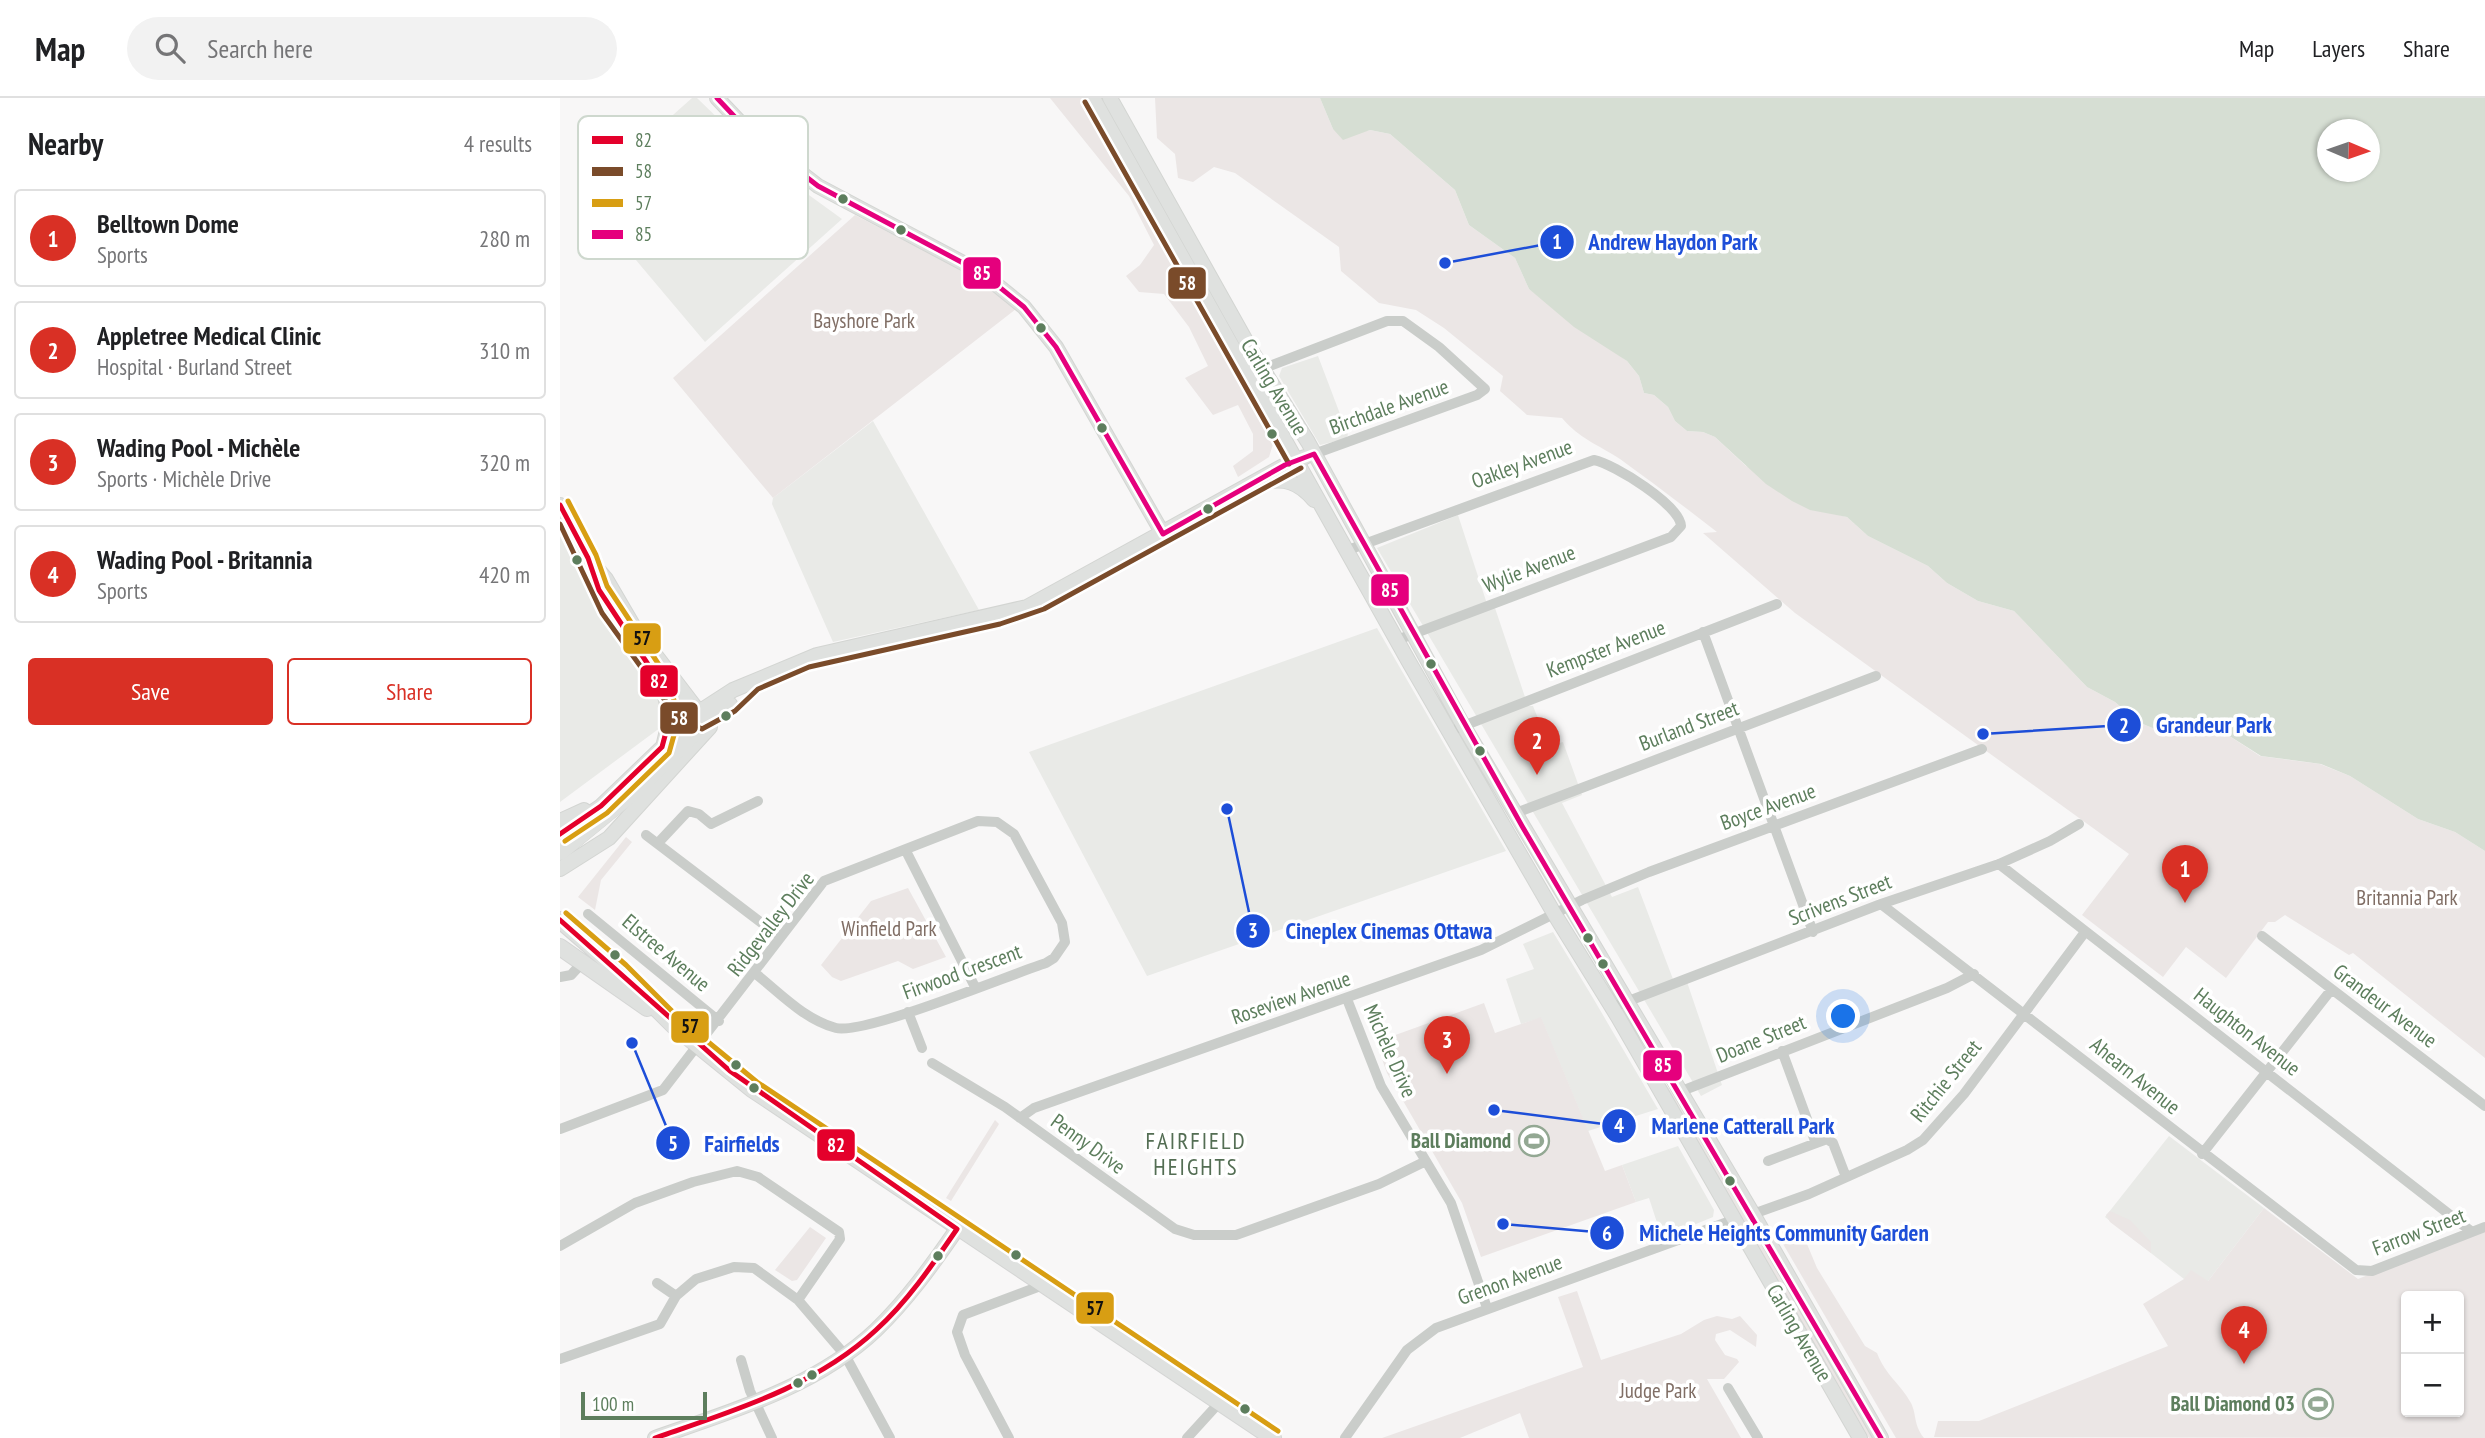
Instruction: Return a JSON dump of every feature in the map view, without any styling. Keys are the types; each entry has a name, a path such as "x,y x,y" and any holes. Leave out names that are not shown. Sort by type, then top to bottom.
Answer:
{"highway":[{"path":"564,861 637,788 698,720"}],"main road":[{"path":"717,98 734,116"},
{"name":"Carling Avenue","path":"1093,98 1332,521 1396,640 1555,915 1679,1092 1753,1214 1881,1438"},
{"name":"Carling Avenue","path":"1110,98 1262,369 1314,454 1463,725 1570,907 1732,1220 1860,1438"},
{"path":"808,178 982,273 1024,307 1056,346 1163,534"},
{"path":"1223,330 1237,324"},
{"path":"560,834 590,815 662,747 698,720 726,694 817,655 1027,607 1233,494 1297,460 1314,454"},
{"path":"1233,494 1264,482 1290,481 1308,492 1332,521"},
{"path":"560,506 588,558 599,590 609,608 659,681 698,720"},
{"path":"588,558 606,579 634,627 698,720"},
{"path":"659,681 670,712 662,747"},
{"path":"560,876 564,861 617,829 753,682"},
{"path":"698,720 730,704"},
{"path":"560,821 613,794"},
{"path":"560,912 566,926 673,1025 770,1102 1273,1438"},
{"path":"560,947 673,1025"},
{"path":"655,1438 787,1389 845,1356 877,1330 957,1229"}],"street":[{"name":"Birchdale Avenue","path":"1262,369 1387,321 1403,321 1485,389 1477,395 1314,454"},
{"name":"Oakley Avenue","path":"1348,550 1594,460 1614,467 1669,506 1681,520 1676,534"},
{"name":"Wylie Avenue","path":"1396,640 1676,534"},
{"name":"Kempster Avenue","path":"1450,733 1463,725 1777,604"},
{"path":"1703,632 1813,932"},
{"name":"Burland Street","path":"1516,813 1876,676"},
{"name":"Boyce Avenue","path":"1570,907 1649,872 1982,749"},
{"path":"658,843 688,811 699,814 710,824 758,800"},
{"name":"Ridgevalley Drive","path":"560,1129 658,1093 699,1047 824,881 978,821 997,822 1011,832"},
{"name":"Scrivens Street","path":"1619,1004 1881,904 1998,864 2050,841 2079,824"},
{"name":"Firwood Crescent","path":"756,974 804,1013 840,1029 908,1012 1046,963 1054,958 1065,942 1062,923 1011,832"},
{"path":"646,835 780,937"},
{"path":"906,851 975,987"},
{"name":"Haughton Avenue","path":"1998,864 2472,1231"},
{"name":"Ahearn Avenue","path":"1881,904 2202,1154 2356,1270 2367,1273"},
{"name":"Roseview Avenue","path":"1020,1118 1034,1108 1481,950 1570,907"},
{"name":"Elstree Avenue","path":"589,914 719,1021"},
{"name":"Ritchie Street","path":"1753,1214 1907,1150 1937,1127 2085,932"},
{"name":"Grandeur Avenue","path":"2262,936 2485,1106"},
{"path":"560,977 571,975 582,963"},
{"name":"Doane Street","path":"1679,1092 1947,988 1974,974"},
{"path":"2202,1154 2331,990"},
{"name":"Michèle Drive","path":"1347,999 1368,1058 1424,1162 1451,1203 1487,1308"},
{"path":"908,1012 922,1048"},
{"path":"1782,1051 1815,1141"},
{"name":"Penny Drive","path":"932,1063 1020,1118 1175,1229 1194,1236 1236,1235 1379,1184 1424,1162"},
{"path":"1768,1161 1815,1141 1827,1139 1833,1143 1846,1177"},
{"path":"560,1246 635,1203 693,1182 737,1171 758,1177 839,1232 840,1238 798,1300"},
{"name":"Grenon Avenue","path":"1345,1438 1407,1350 1436,1328 1732,1220"},
{"name":"Farrow Street","path":"2367,1273 2485,1227"},
{"path":"560,1359 660,1324 676,1296 696,1279 734,1267 754,1268 798,1300 845,1356 890,1438"},
{"path":"657,1283 676,1296"},
{"path":"1009,1438 965,1355 957,1332 963,1315 1043,1285"},
{"path":"741,1360 754,1402 772,1438"},
{"path":"1728,1388 1758,1438"},
{"path":"1187,1438 1219,1403"}],"shaded area":[{"path":"692,98 697,98 716,116 672,116"},
{"path":"1320,98 2485,98 2485,851 2455,832 2418,819 2350,776 2321,764 2261,756 2220,730 2208,726 2172,736 2138,722 2115,702 2087,687 2014,611 1978,601 1947,583 1928,566 1868,536 1847,517 1810,510 1792,501 1766,484 1715,437 1703,432 1687,431 1675,421 1668,407 1654,395 1644,393 1639,376 1627,361 1574,327 1529,289 1515,258 1469,225 1455,190 1390,134 1370,130 1343,140 1333,129"},
{"path":"808,194 842,219 808,250"},
{"path":"635,259 797,259 705,342"},
{"path":"1318,356 1348,435 1345,439 1320,445 1279,376 1282,368"},
{"path":"873,421 979,610 833,642 772,504 773,498"},
{"path":"1458,515 1489,610 1495,608 1528,706 1533,706 1549,746 1563,742 1582,795 1562,803 1612,897 1638,887 1676,987 1687,982 1722,1085 1701,1096 1377,548"},
{"path":"560,536 586,582 676,716 560,802"},
{"path":"1377,628 1506,851 1147,976 1029,752"},
{"path":"1553,932 1658,1109 1588,1131 1541,1018 1521,1024 1506,979 1534,969 1523,944"},
{"path":"2169,1136 2264,1208 2208,1281 2184,1279 2105,1217"},
{"path":"1678,1146 1714,1210 1713,1217 1662,1238 1649,1198 1636,1202 1622,1165"}],"green space":[{"path":"1050,98 1083,98 1273,444 1269,457 1238,477 1233,466 1253,451 1253,434 1238,405 1213,415 1185,378 1208,366 1189,327 1164,294 1139,292 1126,276 1140,265 1154,245 1129,196"},
{"name":"Britannia Park","path":"1155,98 1320,98 1333,129 1354,134 1370,130 1390,134 1455,190 1469,225 1515,258 1529,289 1627,361 1639,376 1644,393 1654,395 1668,407 1675,421 1687,431 1703,432 1715,437 1746,466 1831,513 1847,517 1868,536 1928,566 1947,583 1978,601 2014,611 2087,687 2115,702 2138,722 2172,736 2208,726 2220,730 2260,756 2320,764 2350,776 2418,819 2455,832 2485,851 2485,1058 2353,953 2349,955 2285,915 2275,922 2268,922 2226,978 2186,947 2163,977 2082,915 2129,854 1795,613 1703,533 1717,532 1620,459 1582,436 1562,418 1527,415 1500,391 1503,376 1444,328 1416,310 1379,303 1341,271 1339,247 1235,173 1214,167 1193,182 1178,178 1175,154 1157,138"},
{"name":"Bayshore Park","path":"855,215 969,274 1016,309 773,498 673,378"},
{"path":"626,837 632,842 601,880 595,910 578,897"},
{"name":"Winfield Park","path":"908,888 946,957 913,969 898,961 841,981 832,977 821,965 871,901"},
{"path":"1484,1003 1495,1033 1541,1017 1605,1171 1622,1165 1636,1202 1481,1257 1462,1203 1387,1073 1376,1042"},
{"path":"1662,1079 1677,1100 1875,1438 1869,1438"},
{"path":"995,1120 999,1124 951,1201 946,1198"},
{"path":"2264,1208 2358,1279 2485,1228 2485,1438 1934,1437 1938,1421 1979,1421 2168,1346 2143,1304 2184,1279 2191,1270 2208,1281"},
{"path":"2110,1211 2130,1220 2151,1242 2151,1253 2110,1222 2106,1215"},
{"path":"1782,1223 1807,1244 1817,1268 1865,1346 1877,1353 1911,1403 1918,1428 1924,1438 1896,1438 1775,1230 1775,1226"},
{"path":"810,1227 826,1238 797,1280 792,1281 775,1270"},
{"name":"Judge Park","path":"1577,1291 1601,1360 1681,1334 1704,1320 1717,1316 1732,1319 1740,1316 1757,1335 1756,1347 1730,1330 1716,1334 1715,1340 1725,1355 1739,1362 1724,1379 1707,1379 1741,1438 1529,1438 1520,1413 1460,1438 1382,1438 1583,1367 1558,1297"}],"transit line":[{"name":"85","path":"717,98 734,116"},
{"name":"58","path":"1085,102 1289,464"},
{"name":"85","path":"808,178 982,273 1024,307 1056,347 1163,534"},
{"name":"85","path":"1163,534 1285,465 1314,454 1522,826 1881,1438"},
{"name":"58","path":"560,524 602,613 677,717 702,729 735,711 758,689 809,667 1000,624 1044,609 1301,468"},
{"name":"57","path":"565,841 607,813 669,753 679,717 667,677 607,586 596,555 568,501"},
{"name":"82","path":"560,505 588,558 599,590 659,681 670,717 662,747 601,806 560,834"},
{"name":"57","path":"566,913 626,965 679,1018 757,1082 1278,1431"},
{"name":"82","path":"560,920 730,1071 957,1229"},
{"name":"82","path":"655,1438 772,1395 827,1367 852,1350 899,1307 957,1229"}],"place":[{"name":"Andrew Haydon Park","path":"1445,263"},
{"name":"Grandeur Park","path":"1983,734"},
{"name":"Appletree Medical Clinic","path":"1537,775"},
{"name":"Cineplex Cinemas Ottawa","path":"1227,809"},
{"name":"Belltown Dome","path":"2185,903"},
{"name":"Fairfields","path":"632,1043"},
{"name":"Wading Pool - Michèle","path":"1447,1074"},
{"name":"Marlene Catterall Park","path":"1494,1110"},
{"name":"Ball Diamond","path":"1534,1141"},
{"name":"Michele Heights Community Garden","path":"1503,1224"},
{"name":"Wading Pool - Britannia","path":"2244,1364"},
{"name":"Ball Diamond 03","path":"2318,1404"}],"district":[{"name":"FAIRFIELD HEIGHTS","path":"1196,1154"}]}
